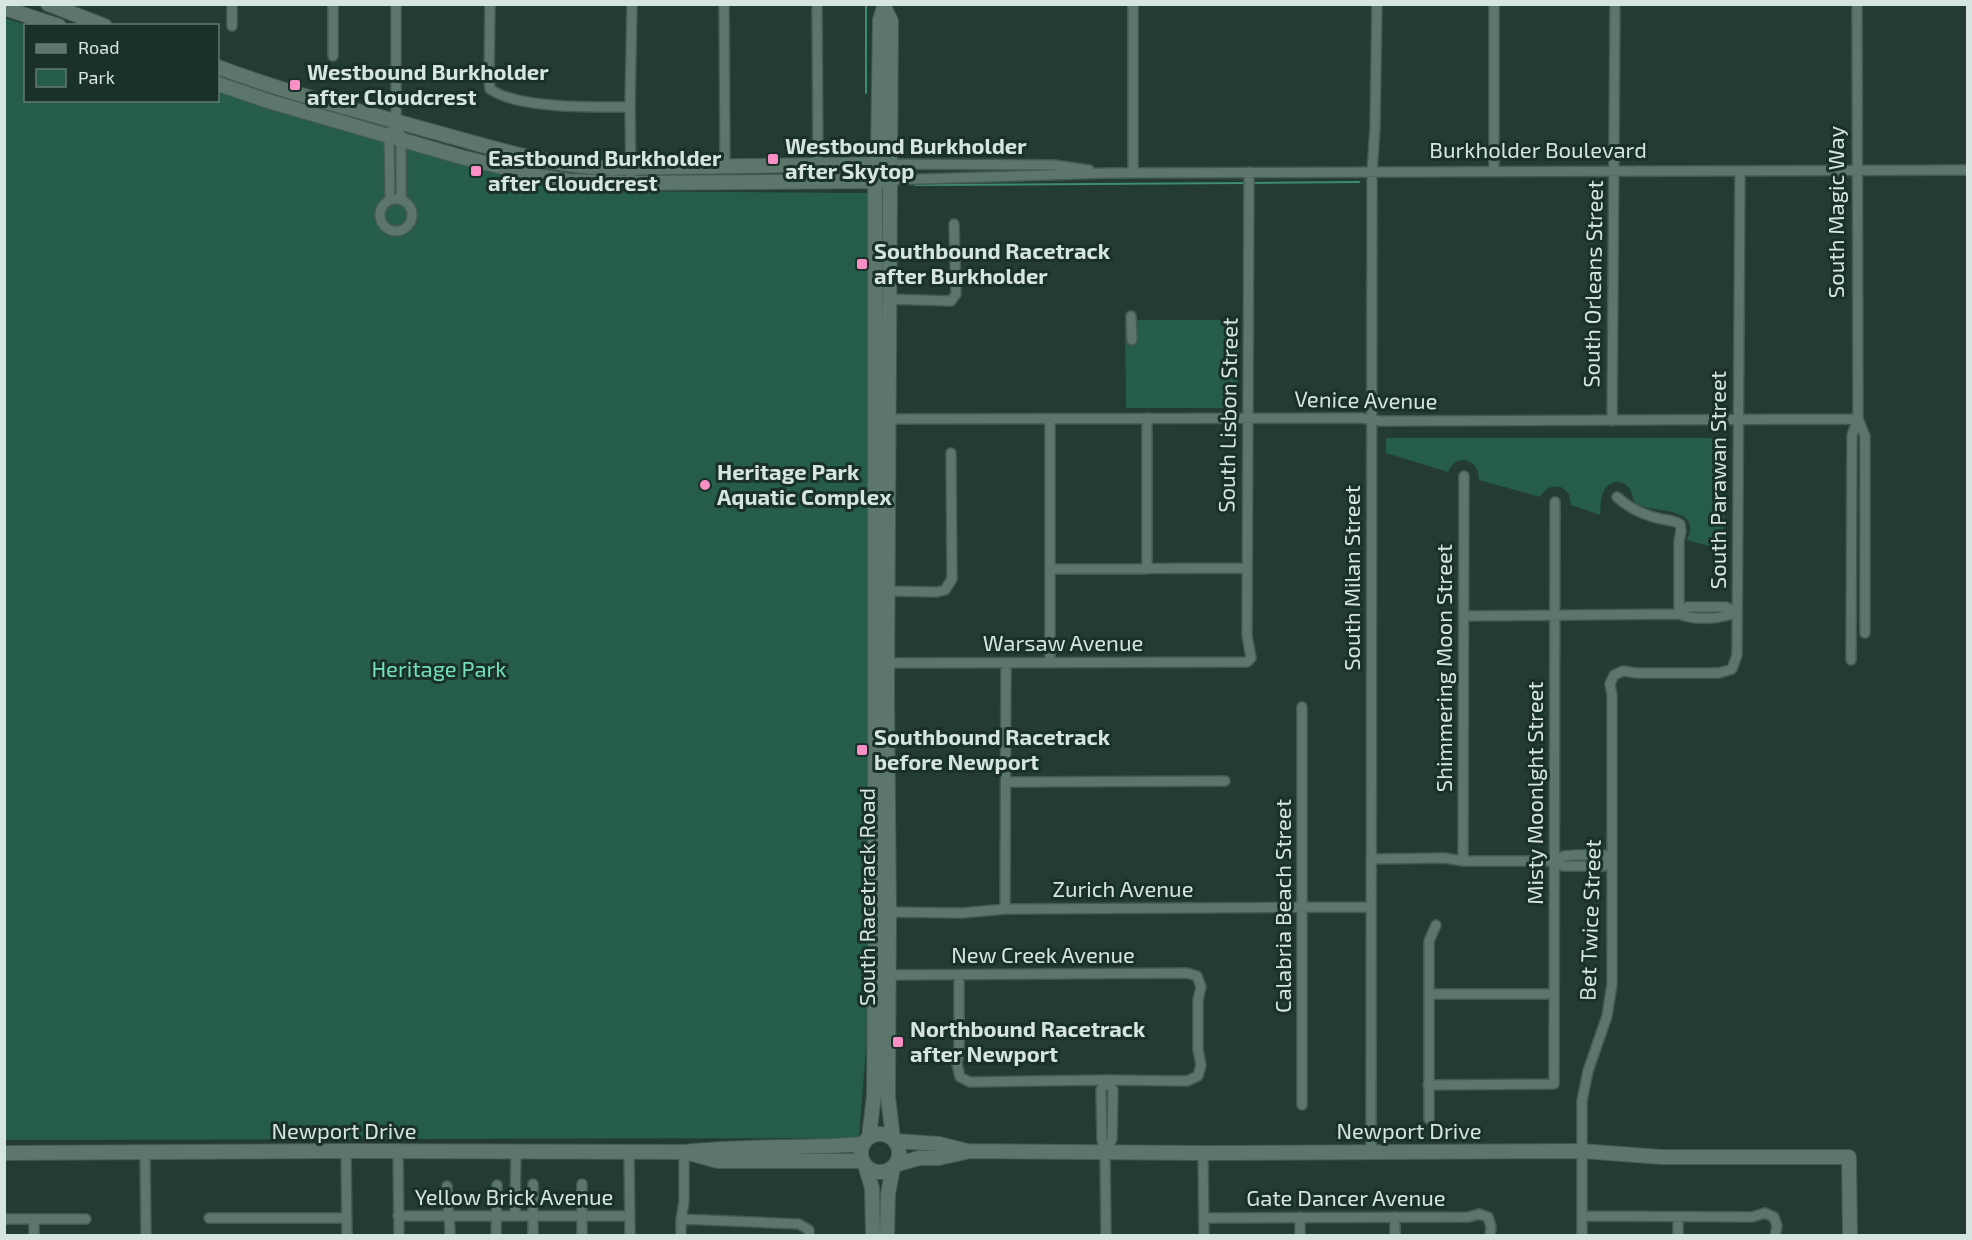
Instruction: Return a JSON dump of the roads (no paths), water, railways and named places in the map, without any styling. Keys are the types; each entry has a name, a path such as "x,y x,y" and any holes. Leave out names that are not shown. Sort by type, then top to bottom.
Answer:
{"main road":[{"path":"51,5 100,24"},
{"name":"South Racetrack Road","path":"866,1141 874,1095 874,913 881,664 881,419 888,299 890,180 878,151 880,20 885,7"},
{"path":"4,8 53,23"},
{"name":"Burkholder Boulevard","path":"219,67 275,87 551,162 593,167 882,164"},
{"name":"Burkholder Boulevard","path":"219,84 268,101 461,157 538,176 570,181 631,183 890,180"},
{"name":"South Racetrack Road","path":"882,164 875,181 887,591 881,664 889,912 888,1097 895,1140"},
{"path":"873,1236 872,1188 861,1153 866,1141 880,1133 895,1140 900,1153 894,1166 888,1194 887,1236"},
{"name":"Newport Drive","path":"895,1140 939,1144 969,1151 1203,1153 1582,1151 1661,1157 1849,1157 1850,1236"},
{"name":"Newport Drive","path":"4,1153 684,1152 866,1141"},
{"name":"Newport Drive","path":"894,1166 919,1158 939,1158 969,1151"},
{"name":"Newport Drive","path":"684,1152 718,1161 864,1163"},
{"path":"864,1163 871,1170 881,1172 894,1166"}],"street":[{"path":"232,4 232,26"},
{"path":"333,4 333,56"},
{"path":"395,200 396,4"},
{"path":"489,4 490,89 497,94 526,101 564,106 630,108"},
{"path":"631,183 632,4"},
{"path":"724,4 725,165"},
{"path":"817,4 818,165"},
{"path":"1133,4 1133,173"},
{"name":"South Milan Street","path":"1371,1152 1372,172 1377,4"},
{"path":"1494,4 1494,171"},
{"name":"South Orleans Street","path":"1612,421 1615,4"},
{"name":"South Magic Way","path":"1851,660 1852,435 1858,419 1857,4"},
{"path":"51,5 53,23"},
{"name":"Burkholder Boulevard","path":"882,164 1054,165 1109,173"},
{"name":"Burkholder Boulevard","path":"890,180 1109,173 1968,170"},
{"name":"South Parawan Street","path":"1614,675 1623,671 1719,673 1732,669 1737,655 1740,171"},
{"name":"South Lisbon Street","path":"1249,172 1247,635 1251,658"},
{"path":"888,299 951,301 956,294 954,224"},
{"path":"1131,316 1132,340"},
{"path":"1147,418 1147,569"},
{"name":"Venice Avenue","path":"881,419 1247,418 1612,421 1858,419"},
{"path":"1050,419 1050,663"},
{"name":"South Magic Way","path":"1858,419 1865,436 1865,633"},
{"path":"887,591 937,592 945,590 952,579 951,453"},
{"name":"Shimmering Moon Street","path":"1463,861 1464,476"},
{"path":"1617,497 1630,510 1662,519 1673,519 1680,524 1678,614"},
{"name":"Misty Moonlght Street","path":"1428,1084 1554,1084 1556,502"},
{"path":"1050,569 1247,568"},
{"path":"1464,615 1678,614 1687,607 1726,607 1737,612"},
{"name":"Warsaw Avenue","path":"881,664 1247,662 1251,658"},
{"path":"1005,909 1006,663"},
{"name":"Bet Twice Street","path":"1582,1236 1581,1120 1585,1085 1607,1016 1612,984 1612,695 1610,684 1614,675"},
{"name":"Calabria Beach Street","path":"1302,707 1302,1105"},
{"path":"1006,782 1225,781"},
{"path":"1371,859 1555,861 1563,866 1604,866 1612,860"},
{"name":"Zurich Avenue","path":"874,913 962,913 1005,909 1371,907"},
{"path":"1429,1119 1429,941 1436,925"},
{"name":"New Creek Avenue","path":"888,975 1187,973 1197,976 1201,987 1198,1000 1198,1040 1201,1065 1198,1076 1187,1081 1107,1080"},
{"path":"959,975 957,1064 960,1077 970,1082 1107,1080"},
{"path":"1429,994 1554,994"},
{"path":"1106,1236 1105,1152 1102,1139 1101,1090 1107,1080"},
{"path":"346,1151 347,1236"},
{"path":"398,1151 399,1236"},
{"path":"515,1216 516,1152"},
{"path":"629,1152 630,1236"},
{"path":"681,1236 684,1152"},
{"path":"145,1153 146,1236"},
{"path":"1203,1153 1204,1236"},
{"path":"533,1184 533,1236"},
{"path":"582,1184 582,1236"},
{"path":"496,1185 496,1236"},
{"path":"447,1186 450,1236"},
{"path":"1582,1216 1752,1217 1765,1213 1774,1217 1777,1226 1774,1236"},
{"name":"Gate Dancer Avenue","path":"1204,1218 1469,1217 1479,1214 1488,1217 1491,1227 1490,1236"},
{"name":"Yellow Brick Avenue","path":"398,1216 630,1216"},
{"path":"1300,1217 1300,1236"},
{"path":"1395,1217 1395,1236"},
{"path":"1678,1217 1678,1236"},
{"path":"209,1218 346,1218"},
{"path":"4,1219 86,1219"},
{"path":"34,1219 34,1236"},
{"path":"681,1219 799,1224 809,1233"}],"waterway":[{"path":"866,4 866,93"},
{"path":"1251,183 1359,182"},
{"path":"915,185 1245,183"}],"place":[{"name":"Westbound Burkholder after Cloudcrest","path":"295,85"},
{"name":"Westbound Burkholder after Skytop","path":"773,159"},
{"name":"Eastbound Burkholder after Cloudcrest","path":"476,171"},
{"name":"Southbound Racetrack after Burkholder","path":"862,264"},
{"name":"Heritage Park Aquatic Complex","path":"705,485"},
{"name":"Southbound Racetrack before Newport","path":"862,750"},
{"name":"Northbound Racetrack after Newport","path":"898,1042"}],"park label":[{"name":"Heritage Park","path":"439,669"}]}
